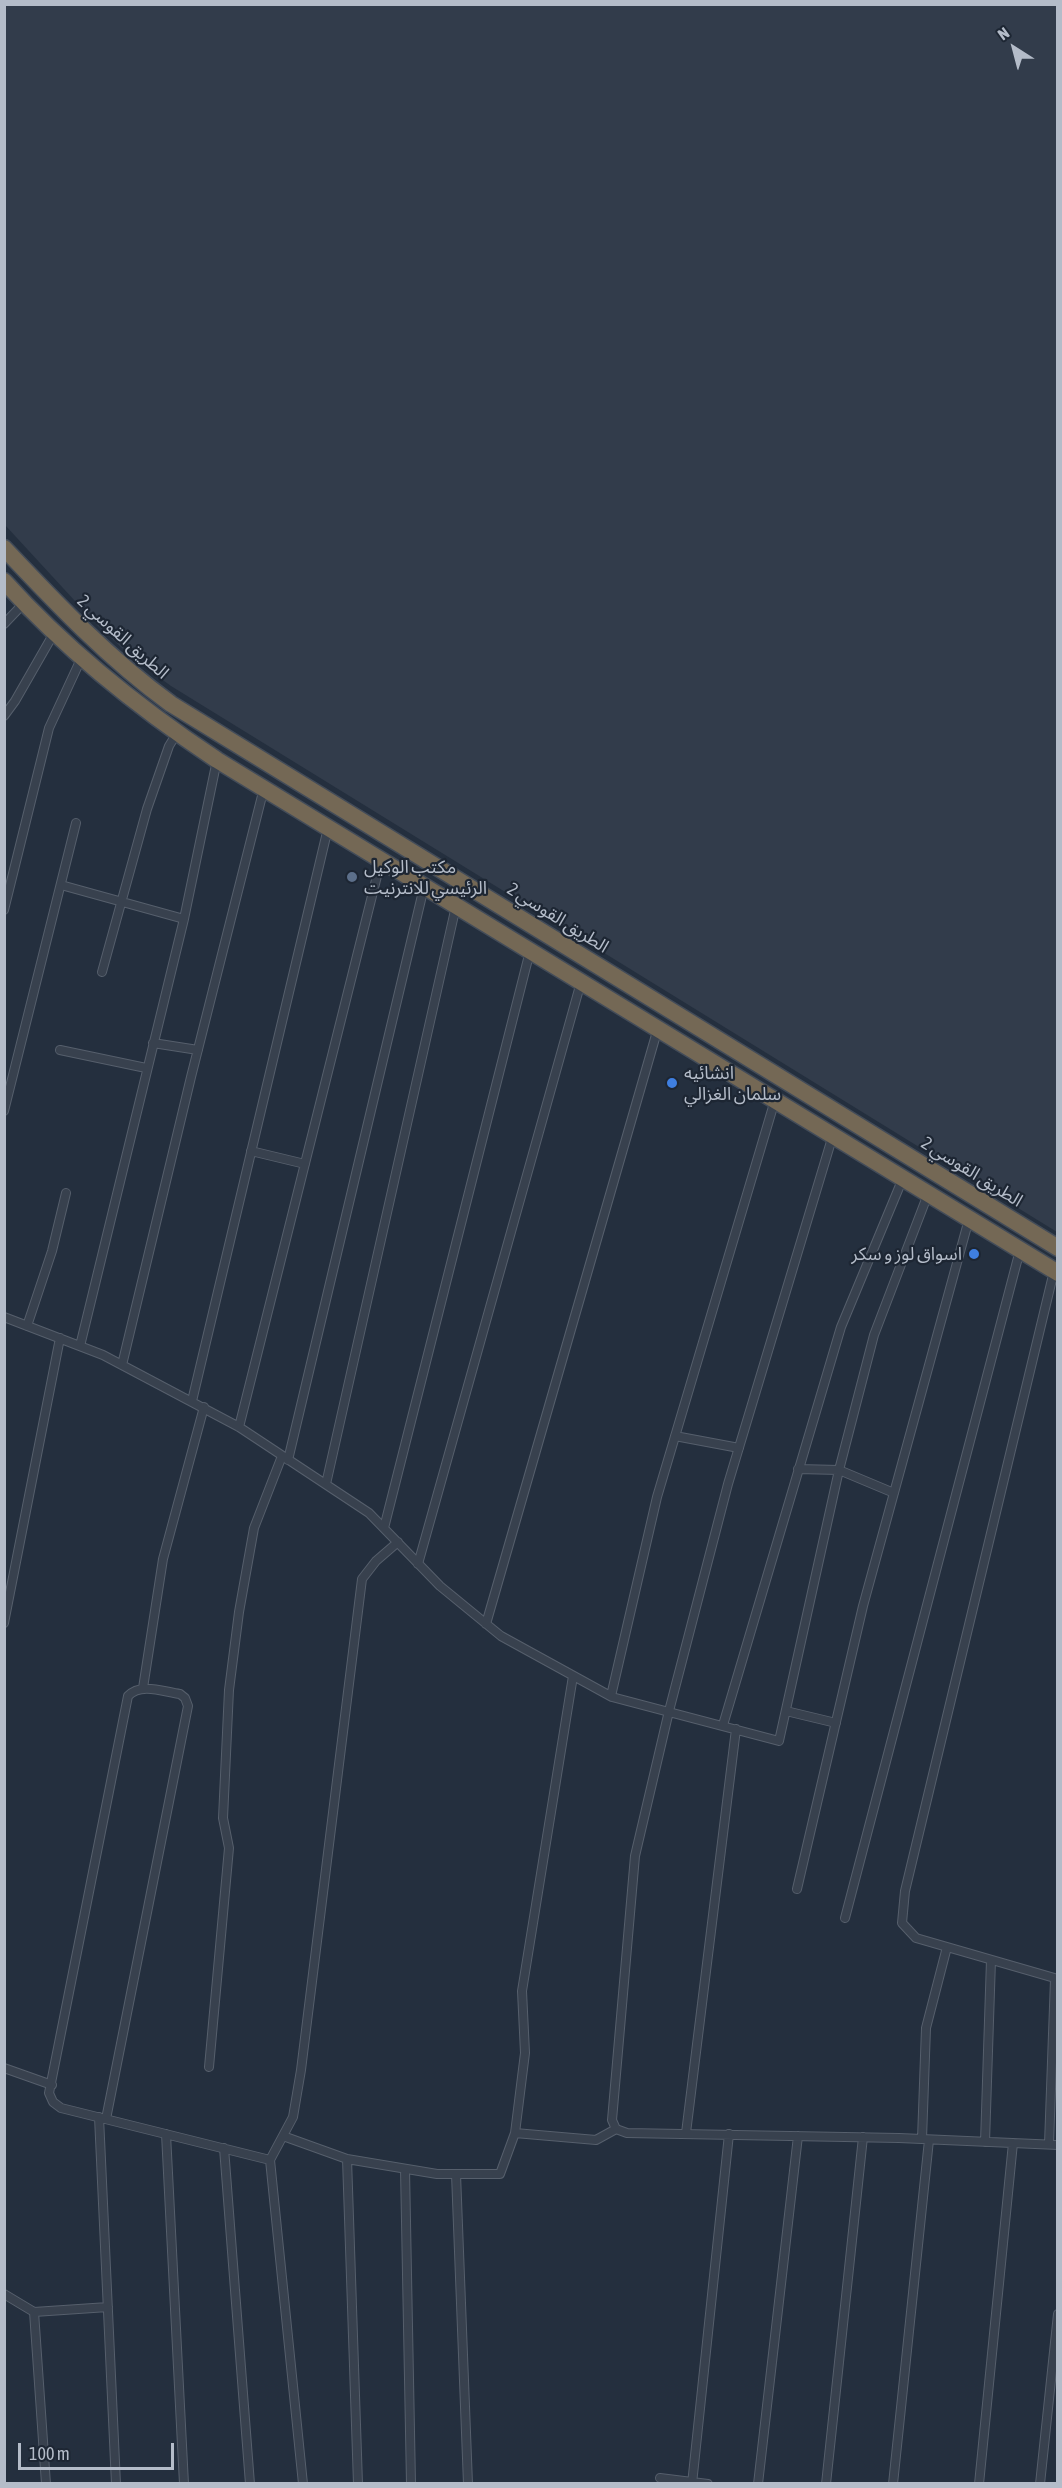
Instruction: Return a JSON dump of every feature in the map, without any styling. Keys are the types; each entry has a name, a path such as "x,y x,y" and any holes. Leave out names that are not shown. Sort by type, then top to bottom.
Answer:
{"highway":[{"name":"الطريق القوسي 2","path":"4,548 94,641 135,678 171,704 1058,1248"},
{"path":"4,581 81,659 177,733 218,760 1056,1272"},
{"path":"636,1015 644,1010 650,997"},
{"path":"662,1030 678,1014"}],"street":[{"path":"4,624 24,603"},
{"path":"4,716 54,633"},
{"path":"4,909 49,728 81,659"},
{"path":"102,972 147,809 169,746 177,733"},
{"path":"80,1346 184,919 218,760"},
{"path":"122,1365 264,788"},
{"path":"4,1111 76,823"},
{"path":"192,1401 328,828"},
{"path":"239,1427 381,860"},
{"path":"61,885 184,919"},
{"path":"209,2067 229,1848 222,1818 229,1690 239,1612 254,1528 285,1458 424,886"},
{"path":"326,1484 456,906"},
{"path":"384,1528 530,950"},
{"path":"418,1564 581,981"},
{"path":"486,1624 662,1030"},
{"path":"153,1043 198,1050"},
{"path":"60,1050 146,1068"},
{"path":"611,1696 657,1497 775,1100"},
{"path":"616,2130 612,2120 635,1856 669,1711 739,1448 833,1135"},
{"path":"251,1151 305,1164"},
{"path":"723,1725 841,1327 903,1178"},
{"path":"27,1326 52,1251 66,1193"},
{"path":"4,1317 122,1365 239,1427 369,1513 440,1586 501,1636 573,1676 611,1696 779,1741 839,1470 874,1335 928,1194"},
{"path":"797,1888 863,1606 969,1219"},
{"path":"845,1918 1020,1250"},
{"path":"515,2133 596,2140 616,2130 627,2133 1053,2144 1056,1979 916,1938 902,1923 902,1908 1056,1272"},
{"path":"4,1623 60,1338"},
{"path":"143,1688 163,1559 204,1407"},
{"path":"675,1436 739,1448"},
{"path":"798,1469 839,1470 894,1493"},
{"path":"303,2484 270,2160 293,2117 301,2070 362,1579 376,1561 398,1542"},
{"path":"283,2136 347,2159 437,2174 500,2174 515,2133 525,2054 522,1991 573,1676"},
{"path":"116,2484 102,2118 188,1706 185,1698 180,1695 143,1688 134,1690 128,1696 50,2093 53,2102 61,2108 102,2118 166,2134 224,2148 270,2160"},
{"path":"786,1711 836,1723"},
{"path":"686,2133 736,1729"},
{"path":"893,2484 926,2139 926,2028 947,1947"},
{"path":"985,2142 992,1960"},
{"path":"4,2068 52,2085"},
{"path":"166,2134 184,2484"},
{"path":"692,2483 729,2134"},
{"path":"758,2484 798,2136"},
{"path":"826,2484 863,2138"},
{"path":"979,2484 1013,2143"},
{"path":"224,2148 250,2484"},
{"path":"347,2159 358,2484"},
{"path":"405,2169 411,2484"},
{"path":"456,2174 468,2484"},
{"path":"4,2294 34,2312 108,2307"},
{"path":"34,2312 46,2484"},
{"path":"1040,2484 1058,2314"},
{"path":"660,2478 708,2484"}],"shaded area":[{"path":"4,5 1057,5 1057,1232 171,686 134,659 98,626 5,525"}],"place":[{"name":"مكتب الوكيل الرئيسي للانترنيت","path":"352,877"},
{"name":"انشائيه سلمان الغزالي","path":"672,1083"},
{"name":"اسواق لوز و سكر","path":"974,1254"}]}
